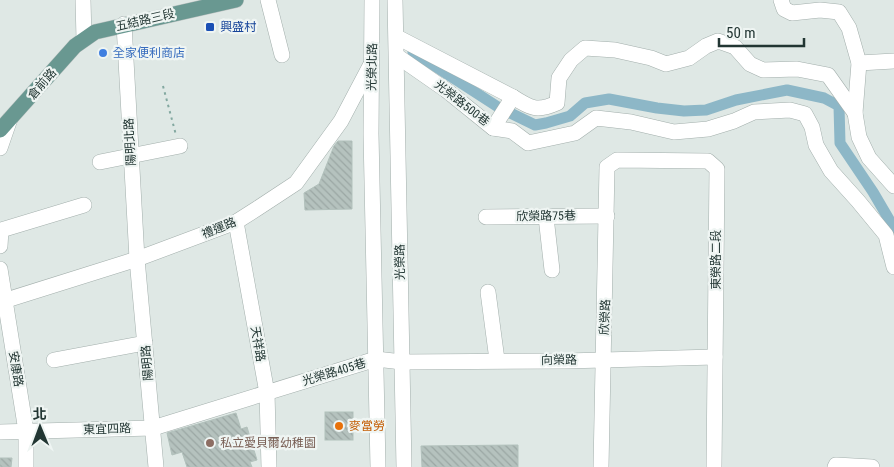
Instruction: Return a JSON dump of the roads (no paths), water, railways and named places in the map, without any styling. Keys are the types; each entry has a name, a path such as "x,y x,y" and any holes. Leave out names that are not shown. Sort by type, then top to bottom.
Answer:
{"main road":[{"name":"五結路三段","path":"84,39 95,32 124,24 236,0"},
{"name":"倉前路","path":"4,124 75,46 84,39"}],"street":[{"path":"83,0 84,39"},
{"path":"268,0 282,55"},
{"name":"光榮北路","path":"372,0 371,134 376,359"},
{"name":"光榮北路","path":"395,0 398,56"},
{"path":"781,0 784,9 792,13 820,10 839,12 849,28 859,63 855,113 859,137 869,158 892,183"},
{"name":"陽明北路","path":"124,24 137,259"},
{"path":"397,37 513,97 530,108 547,108 557,103 559,78 571,60 585,48 615,50 651,58 666,64 689,58 706,46 718,41 735,47 750,64 763,70 797,69 828,75 855,113"},
{"name":"光榮路500巷","path":"398,56 446,90 493,128 512,131 528,143 576,133 596,118 632,122 674,132 708,128 734,121 754,112 790,110 805,114 812,127 816,145 831,171 886,235 894,267"},
{"name":"光榮路","path":"398,56 404,467"},
{"path":"859,63 894,61"},
{"name":"禮運路","path":"3,302 137,259 236,222 296,183 341,121 372,63"},
{"path":"493,128 513,97"},
{"path":"0,148 4,124"},
{"path":"100,162 180,146"},
{"name":"東榮路二段","path":"607,167 617,160 708,161 717,168 714,467"},
{"name":"欣榮路","path":"600,467 607,167"},
{"path":"0,246 1,230 84,204"},
{"path":"546,216 552,270"},
{"name":"欣榮路75巷","path":"486,217 606,216"},
{"name":"天祥路","path":"236,222 267,393 269,467"},
{"name":"陽明路","path":"137,259 156,467"},
{"name":"安康路","path":"0,269 3,302 26,431 26,467"},
{"path":"488,292 497,360"},
{"path":"54,360 145,343"},
{"name":"向榮路","path":"402,362 715,357"},
{"path":"376,359 378,467"},
{"name":"光榮路405巷","path":"153,428 376,359 402,362"},
{"name":"東宜四路","path":"0,432 153,428"},
{"path":"836,466 872,467"}],"waterway":[{"path":"413,52 498,107 535,125 570,116 585,103 609,99 684,111 706,110 736,100 787,90 824,98 839,106 840,143 873,192 894,228"}],"place":[{"name":"興盛村","path":"210,27"},
{"name":"全家便利商店","path":"103,53"},
{"name":"麥當勞","path":"339,426"},
{"name":"私立愛貝爾幼稚園","path":"210,443"}]}
